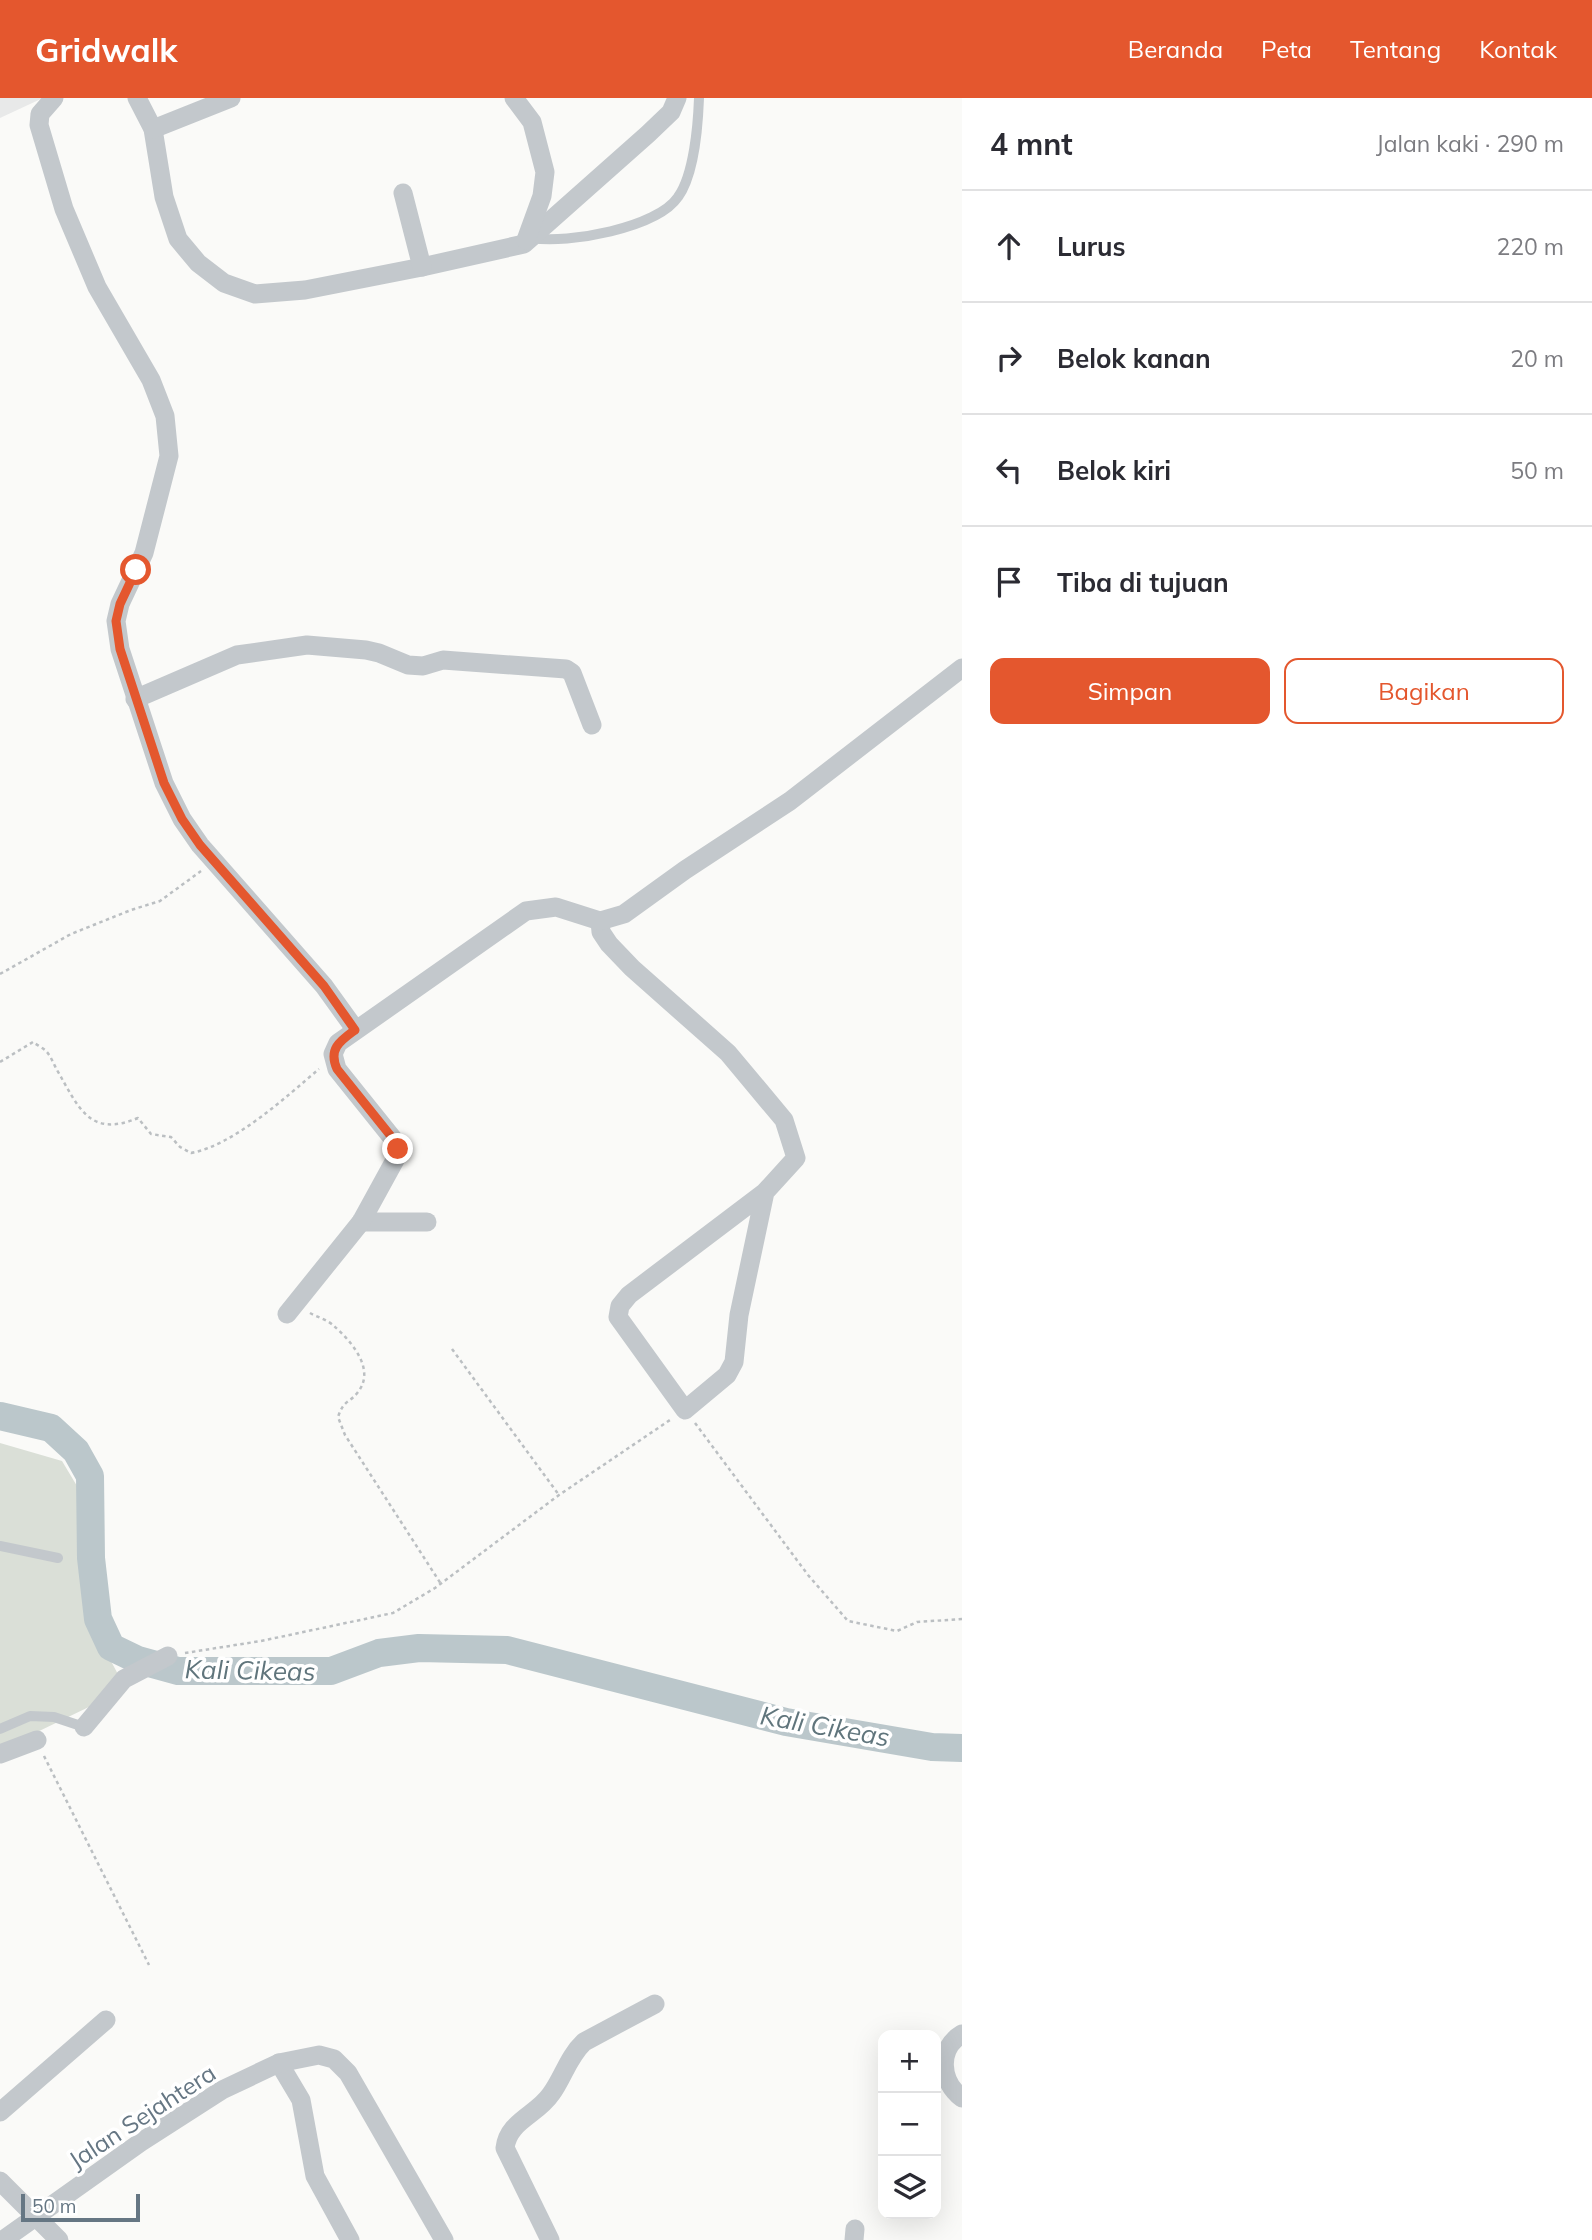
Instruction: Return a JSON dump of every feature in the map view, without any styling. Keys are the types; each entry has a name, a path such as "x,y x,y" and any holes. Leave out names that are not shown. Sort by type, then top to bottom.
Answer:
{"street":[{"path":"54,98 40,114 39,125 64,209 97,287 151,380 165,416 169,456 144,553 120,604 116,621 120,649 135,699 164,783 182,819 214,862 324,986 355,1030"},
{"path":"137,98 153,129 164,197 178,239 198,263 224,283 255,294 305,290 422,267 528,241 674,105 691,98"},
{"path":"153,129 231,98"},
{"path":"514,98 532,122 545,172 542,196 528,241"},
{"path":"403,193 422,267"},
{"path":"135,699 237,655 307,645 366,650 408,666 422,666 443,660 566,669 572,673 592,725"},
{"path":"291,1310 361,1222 395,1160 398,1149 394,1140 337,1069 334,1058 338,1043 526,911 556,907 600,921 624,914 790,801 959,672"},
{"path":"600,921 601,932 609,944 632,968 729,1053 784,1120 796,1158 765,1192 629,1295 620,1307 618,1317 684,1410 727,1375 733,1362 739,1315 765,1192"},
{"path":"361,1222 427,1222"},
{"path":"83,1727 124,1679 168,1656"},
{"path":"0,1754 37,1740"},
{"path":"550,2240 530,2204 505,2148 506,2137 552,2093 577,2049 584,2042 655,2004"},
{"path":"0,2112 106,2020"},
{"path":"962,2034 948,2047 943,2064 950,2082 962,2098"},
{"name":"Jalan Sejahtera","path":"2,2240 141,2142 222,2090 279,2063 319,2055 334,2059 348,2073 444,2240"},
{"path":"279,2063 301,2100 315,2176 350,2240"},
{"path":"0,2181 59,2240"}],"lane":[{"path":"528,241 585,237 627,226 656,215 678,197 691,166 698,130 699,98"},
{"path":"0,1546 58,1558"},
{"path":"0,1729 30,1716 54,1717 83,1727"}],"path":[{"path":"0,974 71,934 160,901 214,862"},
{"path":"0,1062 33,1042 46,1051 75,1100 94,1122 106,1125 125,1124 138,1118 151,1134 171,1137 180,1147 191,1153 219,1144 284,1101 334,1058"},
{"path":"291,1310 332,1324 360,1355 364,1371 359,1391 343,1403 338,1417 345,1434 441,1584"},
{"path":"452,1349 559,1496"},
{"path":"168,1656 261,1641 393,1613 441,1584 559,1496 684,1410 808,1575 848,1621 897,1631 917,1622 962,1619"},
{"path":"37,1740 149,1965"}],"shaded area":[{"path":"0,98 43,98 0,118"},
{"path":"0,1443 62,1461 83,1496 86,1615 126,1689 0,1750"}],"waterway":[{"name":"Kali Cikeas","path":"0,1416 51,1428 76,1451 90,1476 91,1558 98,1619 111,1647 138,1660 178,1671 331,1671 379,1653 419,1648 507,1650 786,1722 932,1747 962,1748"}],"route":[{"path":"136,570 120,604 116,621 120,649 164,783 182,819 200,845 324,986 349,1019 355,1030 338,1043 333,1054 334,1062 394,1140 398,1149"}]}
